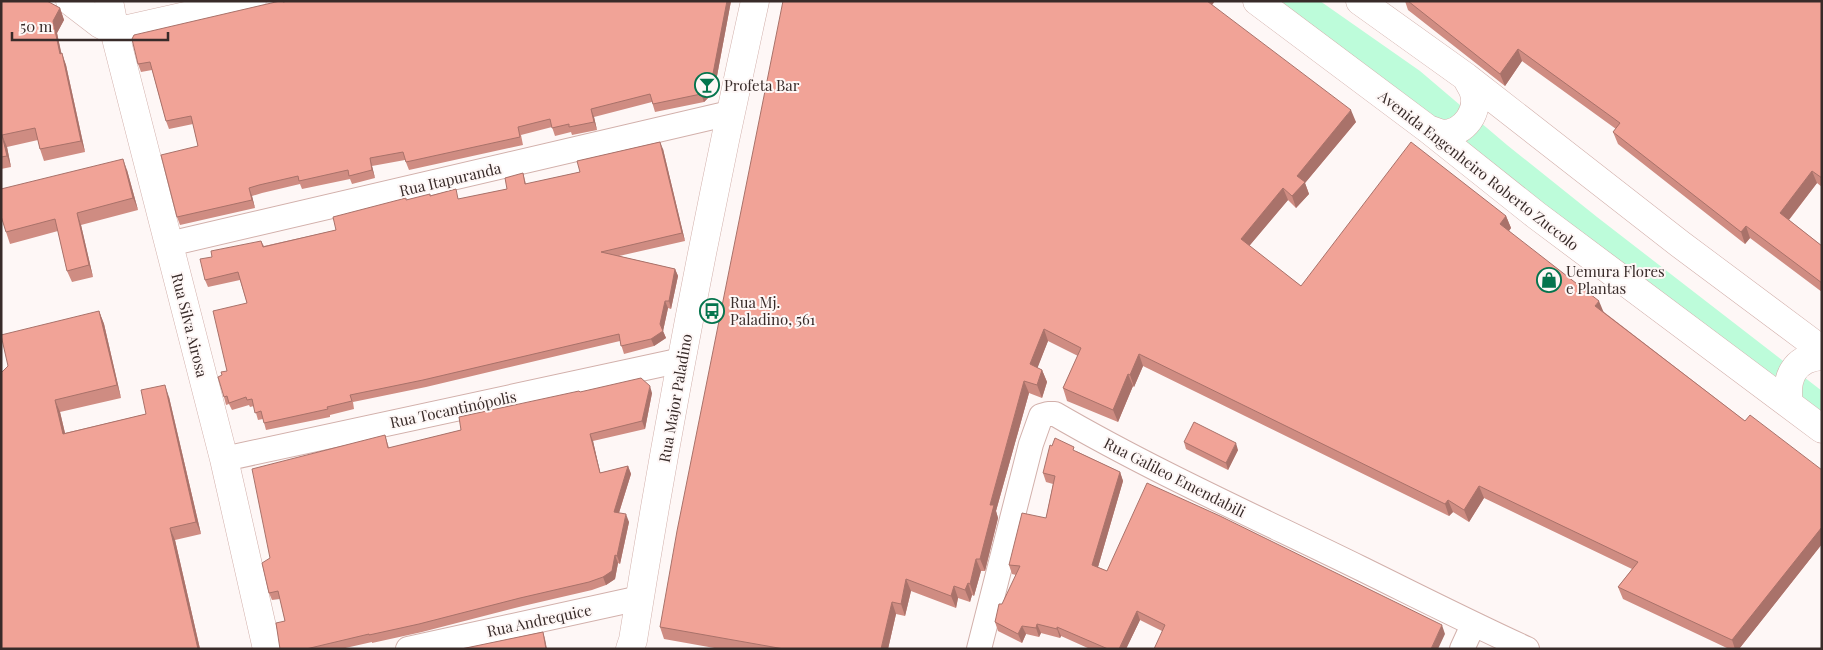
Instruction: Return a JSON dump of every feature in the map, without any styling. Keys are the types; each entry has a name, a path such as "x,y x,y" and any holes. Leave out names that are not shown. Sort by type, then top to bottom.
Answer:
{"main road":[{"path":"70,1 100,24 115,32 252,1"},
{"name":"Rua Silva Airosa","path":"109,1 115,32 224,459 267,649"},
{"name":"Rua Major Paladino","path":"634,646 640,598 682,360 730,113 755,1"},
{"name":"Avenida Engenheiro Roberto Zuccolo","path":"1257,1 1428,129 1536,215 1822,429"},
{"path":"1360,1 1466,77 1680,244 1822,350"},
{"path":"1428,129 1442,134 1457,131 1469,121 1475,107 1474,92 1466,77"},
{"path":"1789,404 1787,390 1791,375 1800,363 1813,357 1822,356"}],"street":[{"name":"Rua Itapuranda","path":"169,244 730,113"},
{"name":"Rua Tocantinópolis","path":"224,459 682,360"},
{"name":"Rua Galileo Emendabili","path":"979,649 1030,444 1041,416 1048,414 1055,414 1196,488 1527,649"},
{"name":"Rua Andrequice","path":"408,649 640,598"},
{"path":"1462,649 1473,624"}],"green space":[{"path":"1273,1 1320,1 1420,71 1507,145 1597,217 1822,391 1822,420"}],"building":[{"path":"1,1 47,1 60,8 53,21 81,141 40,149 35,128 2,135 7,156 1,157"},
{"path":"280,1 727,1 711,84 701,94 653,104 650,94 591,109 594,122 569,127 569,124 552,128 550,119 518,127 520,137 406,162 403,152 370,158 372,170 349,176 348,170 299,181 298,176 259,185 249,188 252,200 177,217 161,155 198,146 191,116 166,121 150,62 138,64 132,39 134,35"},
{"path":"783,1 1207,1 1351,110 1297,176 1305,182 1292,196 1283,188 1241,239 1301,286 1411,142 1506,216 1500,224 1599,301 1595,306 1745,421 1750,415 1822,470 1822,527 1732,640 1618,587 1638,562 1479,486 1464,510 1448,500 1445,504 1139,354 1130,375 1128,374 1113,410 1063,388 1081,348 1044,329 1030,364 1042,370 1037,385 1024,381 990,505 994,505 980,559 976,559 970,584 968,583 965,590 954,586 951,596 906,579 901,604 892,602 881,649 784,649 660,627 677,531"},
{"path":"1408,1 1822,1 1822,178 1812,171 1780,213 1822,246 1822,283 1746,226 1741,232 1613,132 1620,123 1518,49 1500,74"},
{"path":"660,142 682,233 601,252 675,269 669,301 665,301 660,324 663,331 651,339 621,346 619,334 423,380 350,395 352,401 327,407 328,409 264,423 261,411 255,413 252,399 247,400 246,397 229,403 227,396 224,397 218,377 222,375 221,372 227,371 213,311 247,303 238,272 205,280 200,259 212,257 211,251 261,241 263,247 336,230 333,217 406,198 406,200 430,194 430,196 456,189 458,199 507,189 505,178 523,173 525,184 580,172 577,161"},
{"path":"123,159 133,198 77,213 89,265 67,271 55,219 6,232 1,216 1,189"},
{"path":"99,311 117,385 55,400 63,434 146,414 141,390 165,385 196,522 170,528 198,649 1,649 1,373 8,366 1,335"},
{"path":"641,378 650,386 642,421 590,434 600,473 628,466 614,512 626,514 612,571 603,577 589,582 419,624 306,649 280,649 276,623 285,621 278,591 269,593 262,563 270,558 252,469 385,435 388,448 461,430 459,417"},
{"path":"1194,422 1236,443 1226,463 1184,442"},
{"path":"1055,438 1074,447 1073,450 1120,472 1092,565 1107,571 1147,483 1220,516 1442,625 1431,649 1154,649 1165,625 1137,611 1119,649 1108,649 1057,627 1057,629 1037,624 1036,628 1022,626 1018,634 995,622 999,604 1002,604 1020,566 1009,565 1022,513 1046,518 1055,476 1043,473 1050,445 1052,446"},
{"path":"543,632 546,649 461,649"}],"place":[{"name":"Profeta Bar","path":"707,85"},
{"name":"Uemura Flores e Plantas","path":"1549,280"},
{"name":"Rua Mj. Paladino, 561","path":"712,311"}]}
